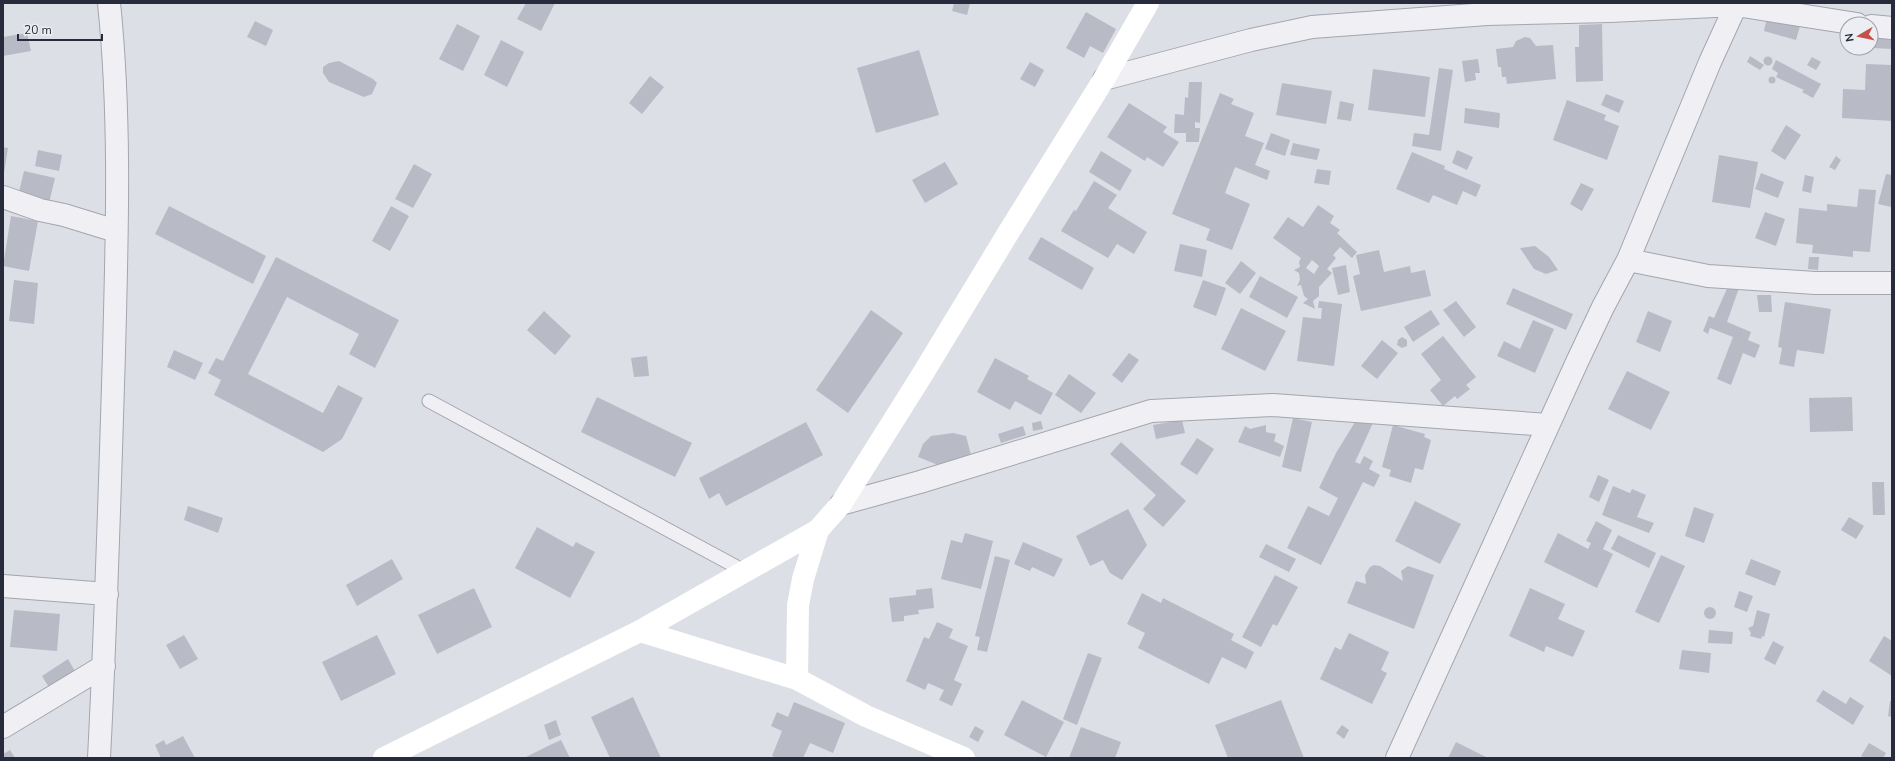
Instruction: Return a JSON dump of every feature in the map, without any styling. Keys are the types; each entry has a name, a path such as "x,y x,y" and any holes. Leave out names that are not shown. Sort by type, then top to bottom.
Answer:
{"main road":[{"path":"384,758 640,631 818,530 841,504 1104,80 1148,3"},
{"path":"797,679 798,605 803,579 818,530"},
{"path":"640,631 797,679 866,716 964,758"}],"street":[{"path":"99,758 107,594 116,231 114,56 109,3"},
{"path":"1397,758 1548,425 1603,307 1628,260 1710,62 1737,4"},
{"path":"1104,80 1251,40 1312,27 1487,14 1610,11 1737,4 1839,21"},
{"path":"1879,27 1892,28"},
{"path":"3,197 40,210 64,215 116,231"},
{"path":"1628,260 1708,276 1815,283 1892,283"},
{"path":"841,504 927,480 1151,411 1273,405 1548,425"},
{"path":"3,586 107,594"},
{"path":"3,727 104,666"}],"lane":[{"path":"429,401 746,572"}],"building":[{"path":"526,3 555,3 541,31 517,19"},
{"path":"954,3 970,3 967,15 952,11"},
{"path":"1086,12 1116,29 1103,53 1090,46 1084,58 1066,48"},
{"path":"1767,17 1800,26 1796,40 1764,31"},
{"path":"255,21 273,30 266,46 247,37"},
{"path":"457,24 480,36 463,71 439,59"},
{"path":"1602,24 1603,81 1576,82 1575,47 1579,47 1579,25"},
{"path":"27,33 31,51 3,56 3,37"},
{"path":"1879,36 1892,37 1892,49 1879,48"},
{"path":"1525,37 1530,38 1536,46 1553,45 1556,79 1507,84 1506,77 1502,77 1501,67 1498,67 1496,49 1513,47 1516,41"},
{"path":"501,40 524,52 507,87 484,75"},
{"path":"919,50 939,115 876,133 857,68"},
{"path":"1750,56 1764,65 1760,70 1747,62"},
{"path":"1768,56 1773,61 1768,66 1763,61"},
{"path":"1812,57 1821,62 1816,70 1807,65"},
{"path":"1478,59 1480,73 1475,73 1476,80 1465,82 1462,61"},
{"path":"1776,60 1821,84 1813,98 1802,92 1804,90 1776,77 1778,73 1772,69"},
{"path":"339,61 373,79 377,83 372,94 364,97 329,82 323,73 323,67 329,63"},
{"path":"1030,62 1044,70 1035,87 1020,79"},
{"path":"1866,64 1892,65 1892,121 1842,118 1843,89 1865,90"},
{"path":"1439,68 1453,70 1441,151 1412,146 1414,133 1429,135"},
{"path":"1373,69 1430,77 1425,117 1368,110"},
{"path":"650,76 664,87 642,114 629,103"},
{"path":"1772,76 1775,77 1775,83 1772,84 1769,83 1768,80 1769,77"},
{"path":"1189,82 1202,82 1200,123 1195,122 1195,128 1200,128 1199,142 1186,142 1186,133 1174,133 1175,114 1184,115 1185,97 1188,98"},
{"path":"1282,83 1332,91 1326,124 1276,115"},
{"path":"1220,93 1234,99 1231,104 1254,113 1245,136 1264,143 1255,165 1270,171 1267,180 1235,167 1225,193 1250,204 1232,250 1206,240 1210,229 1172,214"},
{"path":"1606,94 1624,101 1619,113 1601,105"},
{"path":"1567,100 1606,115 1604,120 1619,126 1607,160 1553,140"},
{"path":"1340,101 1354,104 1351,121 1337,119"},
{"path":"1129,103 1167,127 1163,132 1179,142 1163,167 1147,157 1145,161 1107,137"},
{"path":"1465,108 1500,113 1499,128 1464,123"},
{"path":"1786,125 1801,135 1785,160 1771,151"},
{"path":"1271,133 1290,140 1285,156 1265,149"},
{"path":"1293,143 1320,149 1317,160 1290,155"},
{"path":"3,147 8,148 4,173 3,173"},
{"path":"38,150 62,155 59,171 35,166"},
{"path":"1457,150 1473,157 1467,170 1452,163"},
{"path":"1101,151 1132,170 1120,191 1089,172"},
{"path":"1412,152 1445,166 1444,169 1481,185 1476,197 1463,191 1457,205 1433,195 1429,203 1396,189"},
{"path":"1719,155 1758,162 1750,208 1712,202"},
{"path":"1836,156 1841,160 1835,170 1829,167"},
{"path":"945,162 958,184 925,203 912,180"},
{"path":"414,164 432,174 413,208 395,199"},
{"path":"1317,169 1331,171 1329,185 1314,183"},
{"path":"24,171 55,178 49,203 18,196"},
{"path":"1761,173 1784,182 1778,198 1755,189"},
{"path":"1886,174 1892,175 1891,207 1878,204"},
{"path":"1805,175 1814,177 1811,193 1802,191"},
{"path":"1094,181 1117,195 1108,208 1147,232 1134,254 1117,244 1108,258 1061,231 1074,210 1076,211"},
{"path":"1581,183 1594,189 1582,211 1570,204"},
{"path":"1859,189 1876,190 1870,252 1853,251 1853,257 1812,253 1813,245 1796,243 1799,208 1827,211 1827,204 1857,207"},
{"path":"1318,205 1334,216 1330,223 1340,230 1337,233 1357,252 1352,258 1340,247 1333,255 1336,258 1327,269 1332,273 1319,287 1319,296 1313,301 1315,309 1303,303 1308,299 1304,296 1301,285 1297,286 1300,280 1299,273 1294,270 1300,267 1299,262 1301,258 1273,238 1288,217 1303,227","holes":["1312,260 1319,266 1314,274 1306,268"]},
{"path":"169,206 266,256 253,284 155,234"},
{"path":"391,206 409,216 390,251 372,241"},
{"path":"1765,212 1785,219 1776,246 1755,238"},
{"path":"11,216 38,221 29,271 3,266"},
{"path":"1041,237 1094,268 1082,290 1028,259"},
{"path":"1180,244 1207,250 1202,277 1174,271"},
{"path":"1535,246 1549,257 1558,270 1546,274 1534,269 1520,248"},
{"path":"1379,250 1384,272 1410,266 1411,273 1425,270 1431,296 1361,311 1353,276 1360,274 1356,255"},
{"path":"276,257 399,320 375,368 349,354 359,334 287,297 248,374 323,413 338,385 363,398 342,439 323,452 214,395 221,380 208,373 216,358 223,361"},
{"path":"1809,257 1819,257 1818,270 1808,269"},
{"path":"1241,261 1256,273 1240,294 1225,283"},
{"path":"1346,265 1350,292 1338,295 1332,268"},
{"path":"1260,276 1298,297 1287,318 1249,297"},
{"path":"14,280 38,283 34,324 9,321"},
{"path":"1203,280 1226,288 1216,316 1193,307"},
{"path":"1729,284 1739,288 1727,322 1751,332 1748,340 1760,345 1755,358 1743,353 1731,385 1717,379 1733,337 1710,328 1708,334 1703,331 1709,316 1714,318"},
{"path":"1513,288 1573,314 1566,330 1506,304"},
{"path":"1757,295 1771,295 1772,312 1759,312"},
{"path":"1319,301 1342,304 1334,366 1297,361 1303,317 1321,319 1322,308 1318,308"},
{"path":"1456,301 1476,327 1464,337 1443,310"},
{"path":"1785,302 1831,309 1824,354 1797,350 1794,367 1779,364 1782,348 1778,347"},
{"path":"1241,308 1286,331 1265,371 1221,349"},
{"path":"871,310 903,333 848,413 816,390"},
{"path":"1431,310 1440,324 1413,342 1404,327"},
{"path":"544,311 571,336 555,355 527,330"},
{"path":"1648,311 1672,321 1660,352 1636,342"},
{"path":"1533,320 1554,329 1535,373 1497,356 1504,341 1520,349"},
{"path":"1443,336 1476,377 1466,385 1470,389 1457,399 1455,396 1443,406 1430,390 1441,380 1421,354"},
{"path":"1402,337 1407,340 1407,346 1402,348 1397,345 1398,340"},
{"path":"1382,340 1398,353 1377,379 1361,366"},
{"path":"174,350 203,363 195,380 167,367"},
{"path":"1129,353 1139,360 1122,383 1112,375"},
{"path":"647,356 649,376 634,377 631,358"},
{"path":"995,358 1029,376 1027,379 1053,393 1041,415 1015,401 1010,410 977,392"},
{"path":"1627,371 1670,392 1651,430 1608,409"},
{"path":"1069,374 1096,393 1081,413 1055,395"},
{"path":"597,397 692,443 675,477 581,432"},
{"path":"1852,397 1853,431 1810,432 1809,398"},
{"path":"1293,418 1312,422 1301,472 1282,467"},
{"path":"1182,420 1185,433 1156,439 1153,425"},
{"path":"1041,421 1043,429 1033,431 1032,423"},
{"path":"806,422 823,455 726,506 719,493 709,499 699,478"},
{"path":"1355,422 1373,423 1355,462 1360,464 1364,456 1373,461 1369,469 1380,475 1374,487 1363,482 1321,565 1287,548 1308,506 1329,516 1338,498 1319,488 1336,453"},
{"path":"1266,425 1266,432 1276,434 1274,441 1284,446 1280,457 1238,442 1245,426 1250,429"},
{"path":"1393,425 1425,434 1424,437 1431,440 1423,470 1415,468 1411,483 1389,476 1391,470 1382,467"},
{"path":"1023,426 1026,435 1001,443 998,434"},
{"path":"953,433 966,436 971,455 943,467 918,457 923,444 931,436"},
{"path":"1197,438 1214,449 1197,475 1180,464"},
{"path":"1121,442 1186,501 1163,527 1143,509 1156,495 1110,454"},
{"path":"1598,475 1609,480 1599,502 1589,497"},
{"path":"1872,482 1884,482 1885,515 1873,515"},
{"path":"1613,486 1630,493 1632,489 1646,495 1637,517 1654,523 1649,533 1602,515"},
{"path":"1415,501 1461,524 1440,564 1395,541"},
{"path":"188,506 223,518 218,533 184,520"},
{"path":"1694,507 1714,514 1704,543 1685,536"},
{"path":"1128,509 1147,545 1122,580 1110,573 1103,560 1090,566 1076,536"},
{"path":"1849,517 1864,526 1856,539 1841,530"},
{"path":"1596,521 1612,530 1603,549 1613,554 1597,588 1544,562 1558,533 1588,549 1591,543 1586,541"},
{"path":"537,527 573,547 576,542 595,552 570,598 515,568"},
{"path":"965,533 993,541 981,589 941,579 951,540 962,543"},
{"path":"1618,535 1656,553 1649,568 1611,549"},
{"path":"1023,542 1063,559 1054,577 1032,567 1030,571 1014,564"},
{"path":"1266,544 1296,559 1289,572 1259,557"},
{"path":"1661,555 1685,566 1659,623 1635,612"},
{"path":"995,556 1010,560 987,652 977,650 980,637 975,636"},
{"path":"392,559 403,579 357,606 346,585"},
{"path":"1751,559 1781,571 1775,586 1745,574"},
{"path":"1374,565 1380,566 1403,581 1401,571 1408,566 1434,575 1414,629 1347,603 1356,581 1366,584 1365,575 1370,567"},
{"path":"1275,575 1298,587 1277,626 1273,624 1261,647 1242,637"},
{"path":"474,588 492,627 437,654 418,615"},
{"path":"932,588 934,608 918,610 919,614 904,616 904,621 892,622 889,598 916,595 916,590"},
{"path":"1530,588 1565,604 1558,619 1585,631 1573,657 1546,646 1544,652 1509,636"},
{"path":"1739,591 1753,596 1747,612 1734,607"},
{"path":"1142,593 1161,603 1163,598 1234,634 1231,640 1254,652 1246,669 1222,657 1209,684 1138,648 1145,633 1127,624"},
{"path":"1708,607 1712,607 1716,613 1712,619 1708,619 1704,615 1704,611"},
{"path":"14,610 60,614 57,651 10,647"},
{"path":"1757,610 1770,614 1764,637 1762,636 1761,639 1750,636 1751,633 1748,628 1753,626"},
{"path":"937,622 953,629 949,638 968,646 954,680 962,684 952,706 939,700 944,690 928,683 925,690 906,681 924,637 929,639"},
{"path":"1709,630 1733,632 1732,644 1708,643"},
{"path":"1349,633 1389,652 1381,670 1387,673 1372,704 1320,679 1335,647 1341,650"},
{"path":"184,635 198,659 180,669 166,645"},
{"path":"377,635 396,674 341,701 322,662"},
{"path":"1884,636 1892,641 1892,676 1869,661"},
{"path":"1773,641 1784,647 1775,665 1764,659"},
{"path":"1682,650 1711,653 1709,673 1679,669"},
{"path":"1088,653 1102,658 1077,725 1063,719"},
{"path":"68,659 76,673 50,689 42,676"},
{"path":"1823,690 1846,704 1850,697 1864,706 1853,725 1816,701"},
{"path":"633,697 661,758 610,758 591,717"},
{"path":"1022,700 1064,722 1046,757 1004,735"},
{"path":"1281,700 1304,758 1228,758 1215,725"},
{"path":"1890,701 1892,701 1892,717 1888,716"},
{"path":"794,702 845,723 833,753 810,743 803,758 776,758 772,756 782,731 771,726 777,712 788,717"},
{"path":"556,720 561,735 549,740 544,725"},
{"path":"1342,725 1349,730 1344,739 1336,733"},
{"path":"975,726 984,731 978,742 969,737"},
{"path":"1081,727 1121,742 1115,758 1069,758"},
{"path":"183,736 195,758 161,758 155,745 164,740 166,745"},
{"path":"561,740 570,758 524,758 550,745"},
{"path":"1456,742 1488,758 1448,758"},
{"path":"1869,743 1886,753 1883,758 1865,758 1861,756"},
{"path":"10,750 15,758 3,758 3,754"}]}
